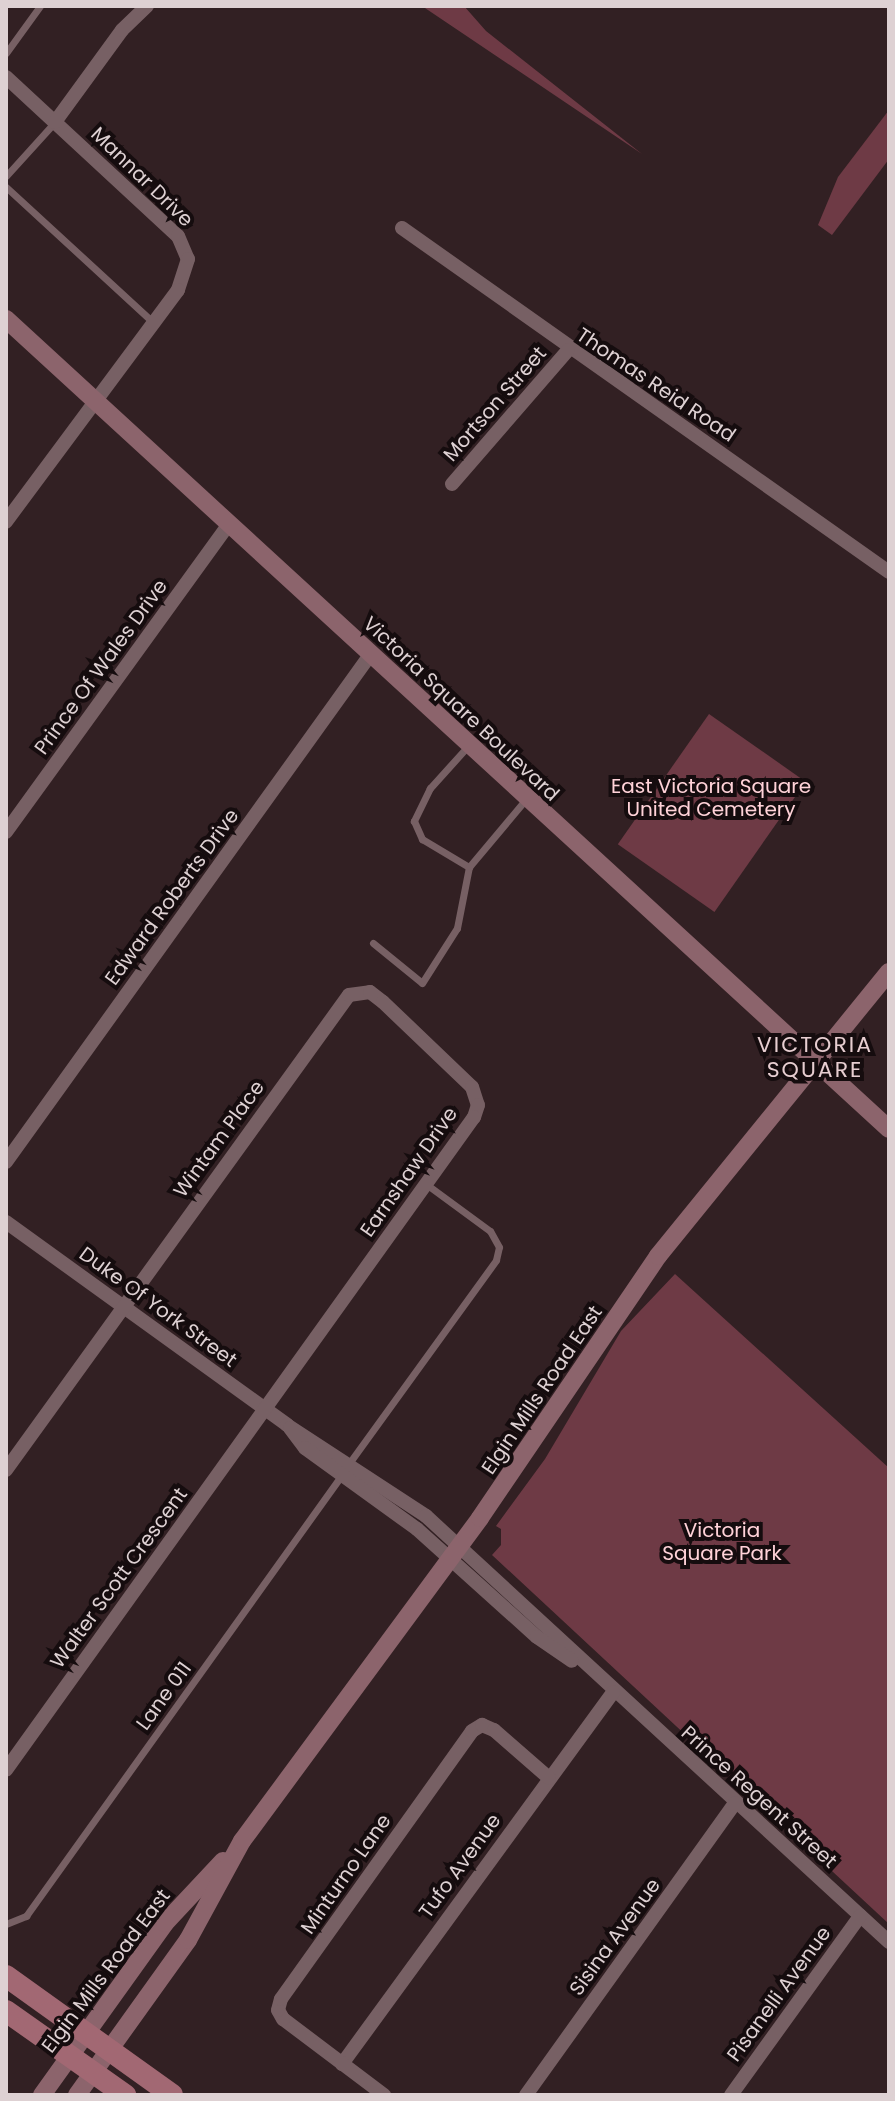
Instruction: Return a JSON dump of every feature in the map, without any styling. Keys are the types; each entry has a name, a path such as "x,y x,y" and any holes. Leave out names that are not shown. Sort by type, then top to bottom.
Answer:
{"main road":[{"name":"Victoria Square Boulevard","path":"6,319 889,1129"},
{"name":"Elgin Mills Road East","path":"42,2095 165,1923 242,1841 455,1553 658,1256 815,1059 889,972"},
{"name":"Elgin Mills Road East","path":"77,2095 188,1940 242,1841"},
{"path":"6,1976 172,2095"},
{"path":"6,2011 125,2095"}],"street":[{"path":"55,122 122,30 147,6"},
{"name":"Mannar Drive","path":"6,77 185,246 188,270 154,323 6,522"},
{"name":"Thomas Reid Road","path":"402,228 568,350 889,572"},
{"name":"Mortson Street","path":"452,484 568,350"},
{"name":"Prince Of Wales Drive","path":"6,832 228,525"},
{"name":"Edward Roberts Drive","path":"6,1162 370,655"},
{"name":"Earnshaw Drive","path":"265,1408 474,1117 477,1095 383,1002 370,992 349,995"},
{"name":"Wintam Place","path":"6,1470 349,995"},
{"name":"Duke Of York Street","path":"6,1222 287,1425 350,1462 455,1553"},
{"name":"Walter Scott Crescent","path":"6,1770 265,1408"},
{"name":"Duke Of York Street","path":"287,1425 305,1448 341,1476 455,1553"},
{"name":"Prince Regent Street","path":"455,1553 537,1637 613,1692 889,1942"},
{"name":"Tufo Avenue","path":"342,2064 613,1692"},
{"name":"Minturno Lane","path":"384,2095 283,2019 278,2010 281,1999 472,1731 482,1725 494,1730 549,1778"},
{"name":"Sisina Avenue","path":"526,2095 735,1803"},
{"name":"Pisanelli Avenue","path":"731,2095 860,1916"}],"lane":[{"path":"6,53 40,6"},
{"path":"6,176 55,122"},
{"path":"6,187 154,323"},
{"path":"468,746 430,788 414,821 422,839 469,867"},
{"path":"373,943 422,983 457,928 469,867 526,799"},
{"path":"350,1462 496,1260 499,1247 490,1231 426,1184"},
{"name":"Lane 011","path":"6,1924 26,1916 341,1476"}],"green space":[{"path":"422,6 464,6 486,31 642,154"},
{"path":"889,110 889,159 832,235 818,225 838,177"},
{"name":"East Victoria Square United Cemetery","path":"709,714 806,782 714,912 618,844"},
{"name":"Victoria Square Park","path":"675,1274 889,1468 889,1924 492,1555 501,1545 501,1529 496,1526 545,1459 621,1331"}],"district":[{"name":"VICTORIA SQUARE","path":"815,1056"}]}
